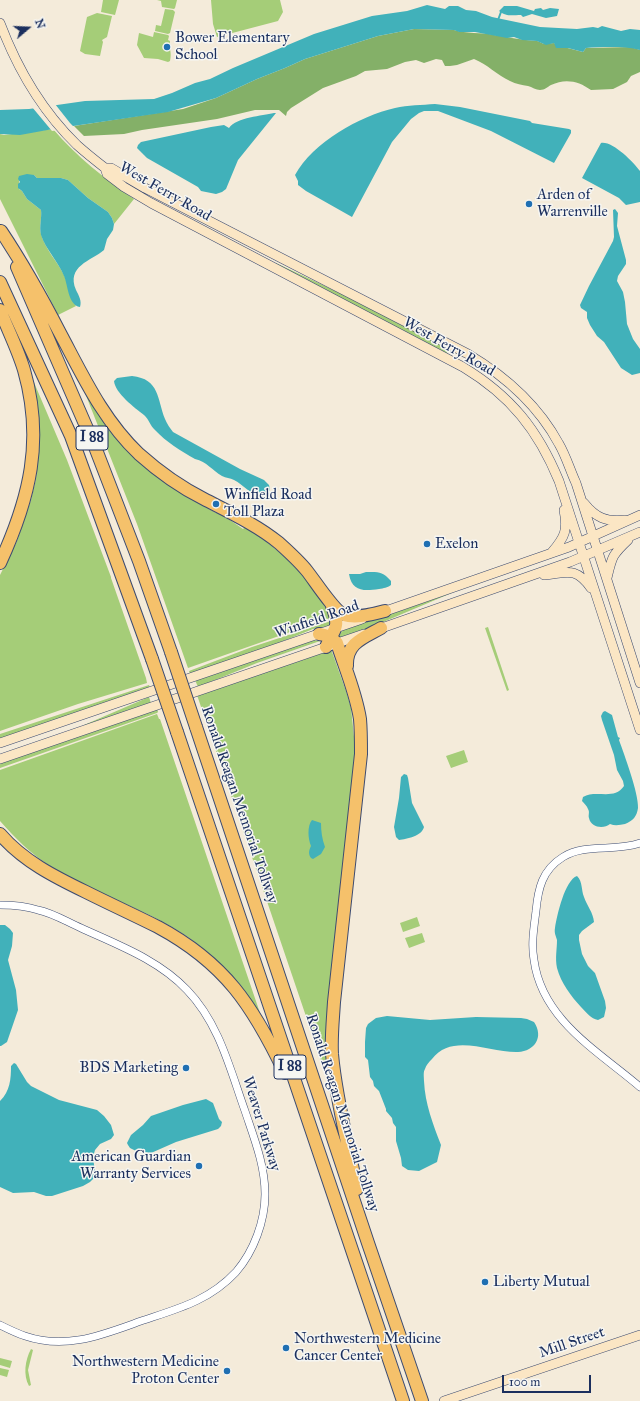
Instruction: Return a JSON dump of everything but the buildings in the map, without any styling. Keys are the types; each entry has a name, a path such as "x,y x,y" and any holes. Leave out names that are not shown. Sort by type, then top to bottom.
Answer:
{"highway":[{"path":"0,230 35,286 94,398 108,419 124,438 138,453 158,470 203,499 254,526 279,543 307,570 332,605 337,618 332,639 350,681"},
{"name":"Ronald Reagan Memorial Tollway","path":"0,230 95,447 136,554 171,652 422,1401"},
{"name":"I 88","path":"0,282 71,436 152,659 403,1401"},
{"path":"0,310 23,368 32,404 33,434 30,479 11,539 0,562"},
{"path":"332,605 343,614 350,616 367,615 385,611"},
{"path":"368,1243 340,1105 332,1053 334,1002 361,754 360,719 350,681 347,660 349,650 358,641 381,628"},
{"path":"319,634 332,639"},
{"path":"0,834 6,841 40,868 57,878 174,935 201,954 218,969 240,994 261,1025 307,1117"}],"main road":[{"name":"West Ferry Road","path":"0,23 14,56 30,86 61,128 78,146 105,168 107,174 124,187 478,376 501,394 526,420 542,443 559,481 640,730"},
{"name":"West Ferry Road","path":"105,168 111,168 145,188 351,293 482,362 526,398 547,424 559,443 566,460 581,499 640,683"},
{"path":"550,554 561,541 566,531 566,520 559,481"},
{"path":"581,499 597,517 609,520 630,520"},
{"name":"Winfield Road","path":"332,639 385,611 580,543 640,515"},
{"path":"607,580 611,559 616,552 636,533"},
{"name":"Winfield Road","path":"0,759 332,639 381,628 533,576 584,557 636,533"},
{"path":"533,576 565,572 573,573 585,579 595,593"},
{"name":"Winfield Road","path":"0,743 319,634"},
{"name":"Mill Street","path":"444,1401 640,1335"}],"street":[{"path":"640,843 619,848 579,850 563,856 552,865 544,875 540,886 537,902 533,949 535,968 539,984 549,1004 560,1018 579,1037 640,1087"},
{"name":"Weaver Parkway","path":"0,905 23,906 41,910 156,964 188,990 197,1000 210,1020 223,1047 262,1162 265,1184 263,1215 258,1232 244,1261 216,1290 195,1303 103,1334 72,1342 54,1342 32,1338 0,1325"}],"green space":[{"path":"103,0 119,0 115,15 101,12"},
{"path":"157,0 177,0 174,9 162,7 161,1"},
{"path":"211,0 280,0 283,12 278,21 217,37 213,24"},
{"path":"165,9 173,10 175,12 170,33 168,34 155,31 156,25 161,26"},
{"path":"97,13 112,16 107,37 102,40 103,42 100,56 85,54 80,51 87,17"},
{"path":"414,29 454,30 489,34 538,41 544,44 554,43 556,45 583,52 586,48 631,47 640,50 640,72 631,76 627,82 613,89 591,90 582,84 567,81 556,83 545,89 537,90 510,81 474,59 450,66 445,66 442,60 436,59 424,63 416,60 405,62 387,69 365,71 356,76 323,88 291,108 287,112 286,116 279,110 255,110 217,119 124,134 84,136 74,126 183,109 216,98 305,59 378,36"},
{"path":"154,32 169,36 168,40 170,41 171,55 170,61 168,62 158,59 144,58 137,45 139,33 153,37"},
{"path":"53,129 91,167 134,199 114,224 108,212 88,198 68,180 61,178 37,178 34,175 19,177 19,189 27,199 41,210 40,231 48,250 64,275 76,306 58,315 0,199 0,134 4,135"},
{"path":"276,263 367,306 443,345 449,356 275,264"},
{"path":"30,373 67,460 111,577 147,683 78,704 0,731 0,575 17,541 31,500 36,479 38,451"},
{"path":"83,388 106,423 209,507 209,509 216,513 217,511 243,529 245,527 284,556 314,589 333,617 188,668 137,524"},
{"path":"454,592 362,631 339,638 338,636 344,629"},
{"path":"334,620 334,625 313,629 276,644 190,674 189,671 252,647"},
{"path":"488,627 509,690 507,691 485,628"},
{"path":"313,640 320,641 257,663 198,687 195,680"},
{"path":"331,649 351,708 355,746 331,1090 197,695"},
{"path":"149,685 150,688 0,739 0,734"},
{"path":"149,697 151,703 84,726 84,725"},
{"path":"157,708 157,713 0,768 0,762"},
{"path":"157,714 160,719 260,1013 259,1015 232,976 195,942 154,918 84,885 50,866 11,834 0,821 0,770"},
{"path":"464,750 468,762 451,768 446,756"},
{"path":"417,917 420,926 403,932 400,923"},
{"path":"422,933 425,942 409,948 405,938"},
{"path":"31,1349 33,1350 28,1370 31,1385 29,1386 25,1372 27,1358"},
{"path":"0,1358 12,1361 10,1368 0,1365"},
{"path":"0,1368 9,1370 7,1377 0,1375"}],"water":[{"path":"427,5 445,9 449,6 458,6 466,10 476,11 492,17 540,27 577,29 593,27 598,28 602,26 621,31 630,29 640,30 640,50 620,47 599,47 586,48 583,52 568,48 556,48 554,43 546,45 537,41 522,40 514,37 507,38 475,32 459,32 454,30 414,29 378,36 305,59 216,98 168,112 20,135 0,134 0,110 29,109 85,101 154,99 195,83 210,79 314,34 372,16 407,11"},
{"path":"504,6 517,6 534,11 535,9 541,8 543,10 550,8 559,9 557,16 546,18 532,14 523,17 521,15 507,15 499,11"},
{"path":"435,104 460,107 530,121 532,123 569,129 571,130 571,133 554,163 491,131 438,111 424,111 411,119 392,142 352,217 298,185 295,175 303,163 325,141 339,132 367,117 381,112 405,106"},
{"path":"276,113 238,160 226,189 216,194 201,191 198,187 147,158 137,148 141,142 211,127 224,125 229,128 238,121 244,119"},
{"path":"601,143 606,143 617,149 640,171 640,202 626,205 619,198 582,178"},
{"path":"27,174 34,175 37,178 61,178 68,180 88,198 108,212 112,218 114,224 113,230 107,239 104,250 81,265 74,275 74,282 81,305 80,307 73,303 61,271 43,240 40,232 41,210 27,199 18,188 18,184 20,182 18,179 19,176"},
{"path":"615,209 618,213 617,226 626,260 626,264 618,276 617,281 623,292 627,324 633,339 640,349 640,373 632,375 621,368 604,342 597,336 587,318 587,312 581,308 580,305 613,241 613,210"},
{"path":"132,376 148,381 153,386 162,412 173,432 240,469 264,480 269,485 270,490 262,495 251,492 238,482 222,476 206,464 184,453 164,438 153,428 146,417 122,395 115,386 114,381 117,378"},
{"path":"366,572 377,572 385,575 391,581 391,585 384,588 368,590 356,587 353,584 349,574 360,574"},
{"path":"605,711 612,715 618,737 620,738 619,740 634,784 638,808 634,818 628,823 618,825 610,824 604,827 598,827 590,821 589,810 582,801 583,797 593,794 615,793 624,786 617,770 614,755 602,720 601,716"},
{"path":"404,774 407,775 408,778 412,803 424,827 423,830 417,835 399,840 396,837 394,827 401,777"},
{"path":"312,820 321,823 325,847 321,854 313,859 309,854 311,846 308,833"},
{"path":"577,876 594,922 582,931 579,935 579,940 582,954 588,966 595,973 605,1001 606,1008 604,1017 598,1020 589,1015 570,994 561,979 556,964 557,940 555,930 558,915 565,891 573,879"},
{"path":"0,925 5,925 13,933 12,946 8,960 16,990 18,1010 7,1042 1,1046 0,1046"},
{"path":"387,1016 430,1020 476,1017 521,1018 534,1022 537,1028 538,1038 536,1042 529,1049 524,1051 507,1051 461,1045 440,1051 429,1062 424,1072 426,1098 441,1145 437,1162 419,1171 408,1170 402,1166 396,1141 396,1127 392,1118 386,1111 379,1091 374,1086 370,1077 368,1060 365,1057 366,1028 368,1024 376,1018"},
{"path":"14,1063 31,1086 59,1100 97,1110 111,1125 114,1135 111,1139 100,1144 95,1150 93,1157 95,1172 94,1178 90,1182 83,1186 52,1196 46,1196 34,1192 13,1193 0,1187 0,1101 8,1089 11,1066"},
{"path":"206,1099 213,1103 219,1119 222,1122 218,1129 176,1142 151,1153 136,1151 128,1145 127,1143 131,1135 151,1116"}],"pier":[{"path":"55,104 75,128 52,131 32,107"}],"waterway":[{"path":"498,20 501,12"}],"place":[{"name":"Bower Elementary School","path":"167,47"},
{"name":"Arden of Warrenville","path":"529,204"},
{"name":"Winfield Road Toll Plaza","path":"216,504"},
{"name":"Exelon","path":"427,544"},
{"name":"BDS Marketing","path":"186,1068"},
{"name":"American Guardian Warranty Services","path":"199,1166"},
{"name":"Liberty Mutual","path":"485,1282"},
{"name":"Northwestern Medicine Cancer Center","path":"286,1348"},
{"name":"Northwestern Medicine Proton Center","path":"227,1371"}]}
